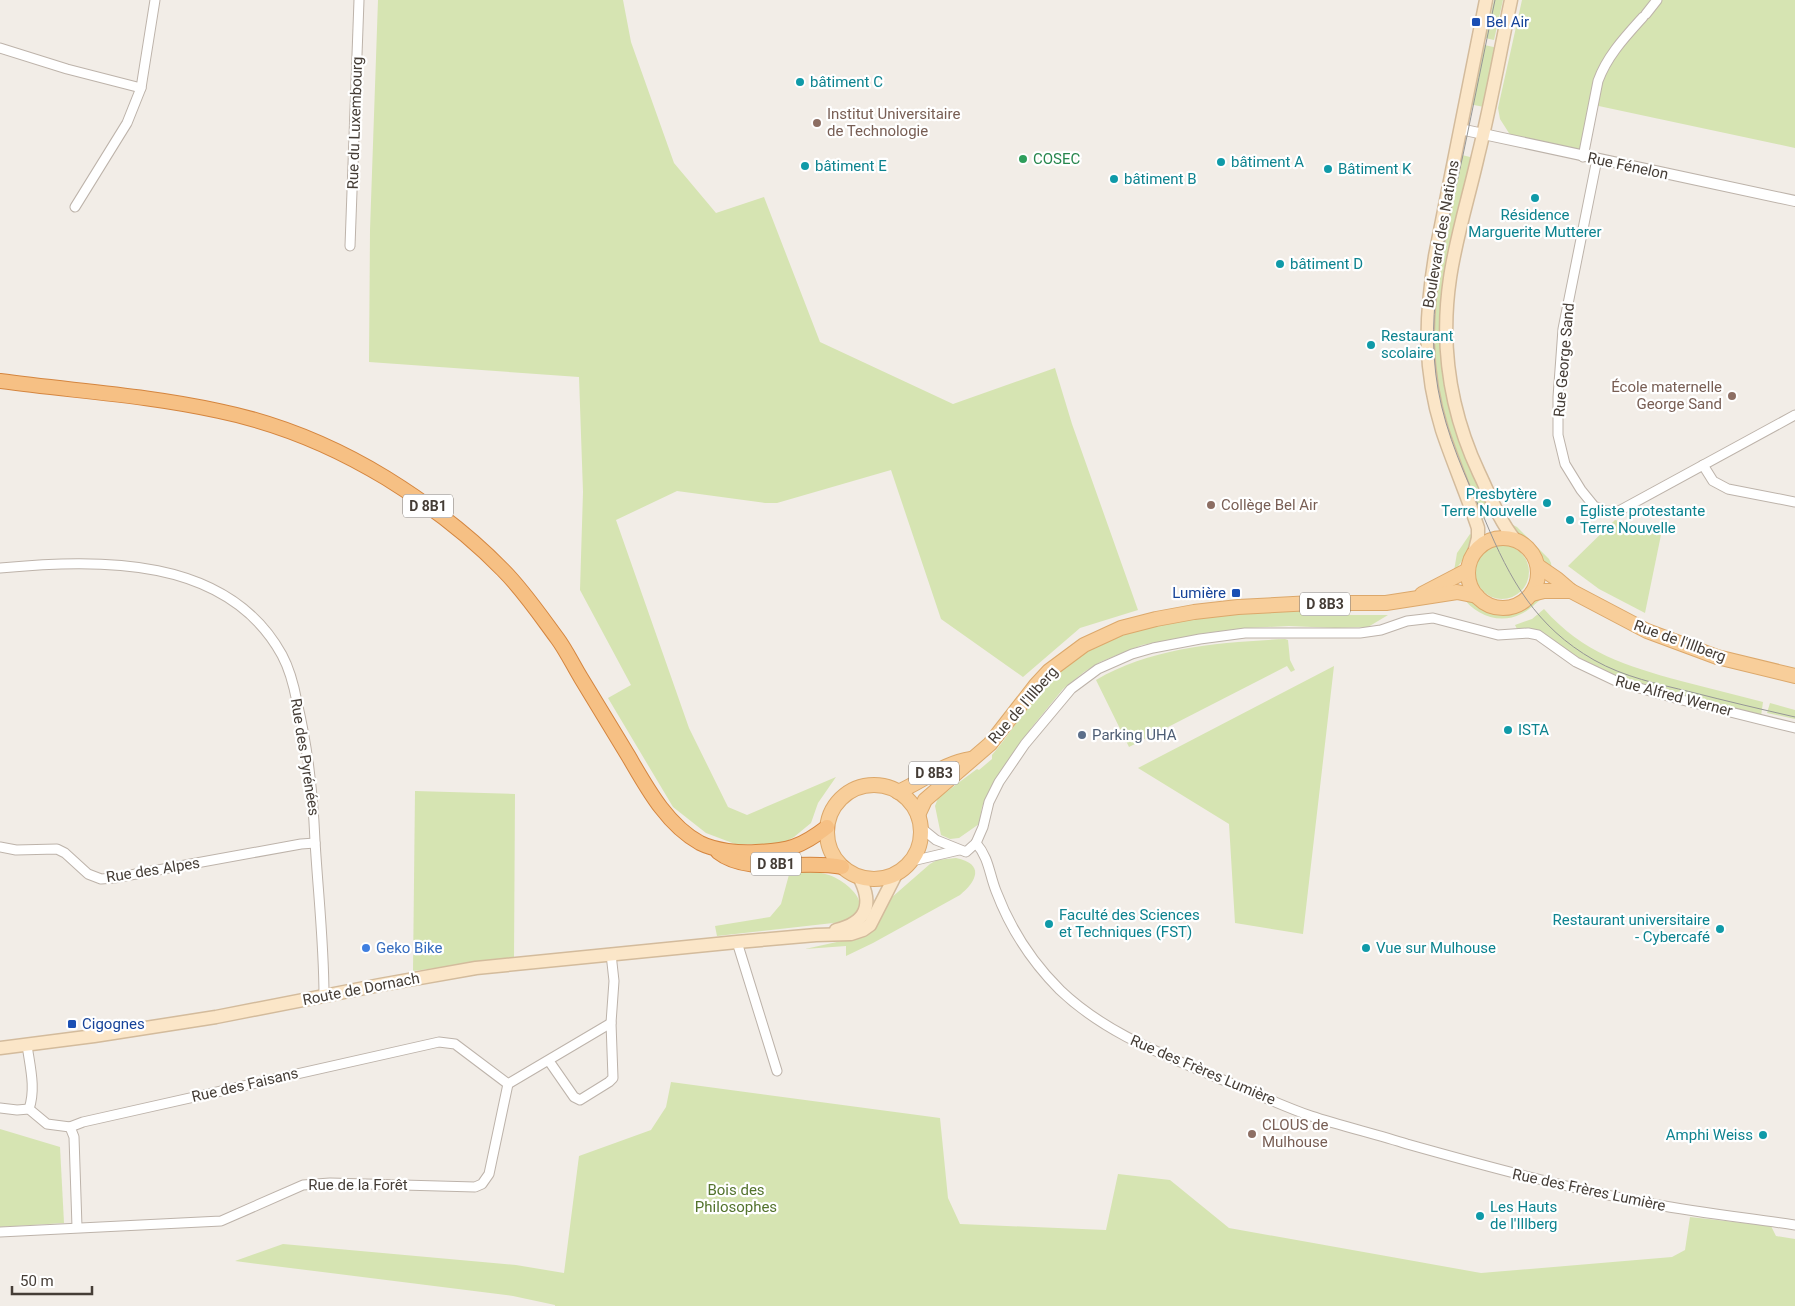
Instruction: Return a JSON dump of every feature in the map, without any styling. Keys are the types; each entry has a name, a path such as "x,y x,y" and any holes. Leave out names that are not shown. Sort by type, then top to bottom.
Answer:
{"highway":[{"name":"D 8B1","path":"0,381 166,401 221,411 266,423 346,455 385,477 438,512 475,542 505,571 559,640 643,782 659,805 692,838 713,848 746,852 782,850 802,844 827,827"},
{"name":"D 8B1","path":"713,848 725,857 759,865 820,864 842,867"}],"main road":[{"name":"Boulevard des Nations","path":"1474,553 1478,538 1478,528 1442,428 1432,388 1426,340 1430,287 1486,0"},
{"name":"Boulevard des Nations","path":"1511,0 1483,134 1450,276 1446,324 1448,366 1456,410 1471,455 1502,521 1515,540"},
{"path":"1507,538 1515,540 1530,550 1535,557 1538,566 1538,576 1532,594 1519,604 1507,608 1494,607 1477,596 1470,584 1468,570 1474,553 1482,545 1493,539 1507,538"},
{"name":"Rue de l'Illberg","path":"1538,566 1571,591 1667,640 1717,657 1795,676"},
{"name":"D 8B3","path":"1412,599 1468,570"},
{"name":"Rue de l'Illberg","path":"1532,594 1544,591 1571,591"},
{"name":"D 8B3","path":"1412,599 1457,592 1477,596"},
{"name":"Rue de l'Illberg","path":"971,759 990,744 1036,684 1084,645 1100,636 1138,624 1194,612 1238,607 1312,603 1371,604 1412,599"},
{"name":"D 8B3","path":"898,792 949,765 971,759"},
{"name":"D 8B3","path":"919,821 925,800 971,759"},
{"path":"816,935 851,934 863,930 870,925 896,874 912,860 920,840 919,821 913,806 898,792 880,785 856,788 843,796 829,815 827,842 832,855 842,867 860,877 878,879 896,874"},
{"path":"816,935 846,928 862,917 867,895 860,877"},
{"name":"Route de Dornach","path":"0,1048 216,1017 476,968 816,935"}],"street":[{"path":"75,207 127,123 141,88 155,0"},
{"name":"Rue du Luxembourg","path":"350,246 359,0"},
{"path":"1584,156 1601,71 1617,46 1657,0"},
{"path":"0,48 67,69 141,88"},
{"name":"Rue Fénelon","path":"1460,129 1795,202"},
{"name":"Rue George Sand","path":"1597,160 1563,329 1558,397 1558,435 1565,464 1580,490 1594,506 1605,511 1617,512 1795,415"},
{"path":"1703,465 1712,481 1728,490 1795,502"},
{"name":"Rue des Pyrénées","path":"0,568 56,564 118,564 161,571 205,586 235,601 246,609 271,636 283,657 292,680 303,726 312,788 324,967 324,996"},
{"name":"Rue Alfred Werner","path":"976,843 983,827 989,802 1000,782 1061,699 1081,680 1112,662 1132,654 1200,639 1245,633 1368,632 1407,621 1433,618 1498,635 1528,633 1547,641 1576,662 1618,682 1795,728"},
{"path":"919,821 936,840 962,851"},
{"name":"Rue des Alpes","path":"0,847 16,850 57,849 65,853 88,874 101,879 315,843"},
{"path":"912,860 962,851 976,843"},
{"name":"Rue des Frères Lumière","path":"976,843 984,853 996,892 1012,925 1034,961 1045,974 1087,1014 1109,1029 1152,1050 1310,1116 1488,1167 1573,1188 1654,1204 1703,1213 1795,1225"},
{"path":"737,942 777,1071"},
{"path":"549,1061 574,1098 580,1100 613,1078 611,1023 614,981 611,954"},
{"path":"508,1084 611,1023"},
{"name":"Rue des Faisans","path":"70,1127 83,1122 324,1066 439,1042 456,1044 508,1084"},
{"path":"27,1045 33,1086 29,1109"},
{"name":"Rue de la Forêt","path":"0,1232 221,1221 303,1185 330,1183 475,1187 482,1184 489,1174 508,1084"},
{"path":"0,1108 29,1109 47,1124 70,1127 74,1136 77,1227"}],"green space":[{"path":"378,0 623,0 631,42 674,163 716,213 764,197 820,342 953,404 1055,368 1072,424 1138,610 1080,628 1023,677 941,619 891,470 777,503 677,491 616,520 689,728 728,807 747,815 836,777 818,803 811,823 794,837 781,844 735,844 706,833 673,807 608,698 631,685 580,590 583,492 579,377 369,362 370,230"},
{"path":"1494,0 1503,0 1494,40 1485,38"},
{"path":"1522,0 1795,0 1795,148 1594,105 1583,157 1514,141 1500,119 1498,108"},
{"path":"1480,44 1498,48 1484,107 1469,104"},
{"path":"1458,154 1474,158 1454,243 1444,363 1494,515 1479,520 1440,414 1429,324"},
{"path":"1615,520 1662,530 1645,613 1599,589 1568,566"},
{"path":"1509,523 1517,527 1549,559 1552,571 1532,546"},
{"path":"1470,534 1474,537 1463,559 1454,571 1457,553"},
{"path":"1502,545 1512,547 1521,553 1527,562 1529,572 1527,582 1521,591 1512,597 1502,599 1492,597 1483,591 1477,582 1475,572 1477,562 1483,553 1492,547"},
{"path":"1546,595 1524,612 1505,618 1496,618 1480,613 1467,603 1462,596 1490,610 1505,612 1512,611"},
{"path":"1544,609 1574,637 1606,656 1642,670 1763,702 1761,716 1632,682 1587,663 1545,634 1526,628 1517,629 1515,625 1532,619"},
{"path":"1306,610 1308,615 1388,615 1368,627 1289,626 1246,628 1206,633 1142,645 1100,662 1063,689 1032,727 991,787 982,807 979,824 959,838 950,839 941,835 935,806 938,798 992,759 992,755 1042,689 1076,659 1105,642 1170,622 1239,613"},
{"path":"1288,640 1290,660 1295,670 1291,672 1287,666 1129,747 1096,680 1117,669 1163,653 1237,642"},
{"path":"1334,666 1303,934 1235,923 1229,824 1138,768"},
{"path":"1770,703 1795,710 1795,719 1767,713"},
{"path":"415,791 515,794 514,958 413,971"},
{"path":"956,858 971,864 975,874 971,884 960,895 846,956 846,946 805,949 855,938 877,923 891,898 930,864 937,860"},
{"path":"790,871 805,871 829,875 846,884 858,897 859,911 853,917 842,922 717,936 715,926 770,917 781,904"},
{"name":"Bois des Philosophes","path":"671,1082 940,1118 948,1198 960,1224 1106,1230 1118,1174 1170,1180 1229,1228 1481,1273 1672,1257 1685,1250 1690,1217 1771,1226 1776,1236 1795,1239 1795,1306 555,1306 513,1296 235,1261 283,1244 516,1265 564,1273 579,1156 651,1130 666,1107"},
{"path":"0,1129 60,1147 64,1223 0,1227"}],"tram line":[{"path":"1495,0 1444,242 1435,300 1434,359 1438,389 1451,440 1464,472 1494,542 1515,582 1541,617 1556,633 1574,647 1605,666 1641,679 1795,717"}],"place":[{"name":"Bel Air","path":"1476,22"},
{"name":"bâtiment C","path":"800,82"},
{"name":"Institut Universitaire de Technologie","path":"817,123"},
{"name":"COSEC","path":"1023,159"},
{"name":"bâtiment A","path":"1221,162"},
{"name":"bâtiment E","path":"805,166"},
{"name":"Bâtiment K","path":"1328,169"},
{"name":"bâtiment B","path":"1114,179"},
{"name":"Résidence Marguerite Mutterer","path":"1535,198"},
{"name":"bâtiment D","path":"1280,264"},
{"name":"Restaurant scolaire","path":"1371,345"},
{"name":"École maternelle George Sand","path":"1732,396"},
{"name":"Presbytère Terre Nouvelle","path":"1547,503"},
{"name":"Collège Bel Air","path":"1211,505"},
{"name":"Egliste protestante Terre Nouvelle","path":"1570,520"},
{"name":"Lumière","path":"1236,593"},
{"name":"ISTA","path":"1508,730"},
{"name":"Parking UHA","path":"1082,735"},
{"name":"Faculté des Sciences et Techniques (FST)","path":"1049,924"},
{"name":"Restaurant universitaire - Cybercafé","path":"1720,929"},
{"name":"Geko Bike","path":"366,948"},
{"name":"Vue sur Mulhouse","path":"1366,948"},
{"name":"Cigognes","path":"72,1024"},
{"name":"CLOUS de Mulhouse","path":"1252,1134"},
{"name":"Amphi Weiss","path":"1763,1135"},
{"name":"Les Hauts de l'Illberg","path":"1480,1216"}]}
